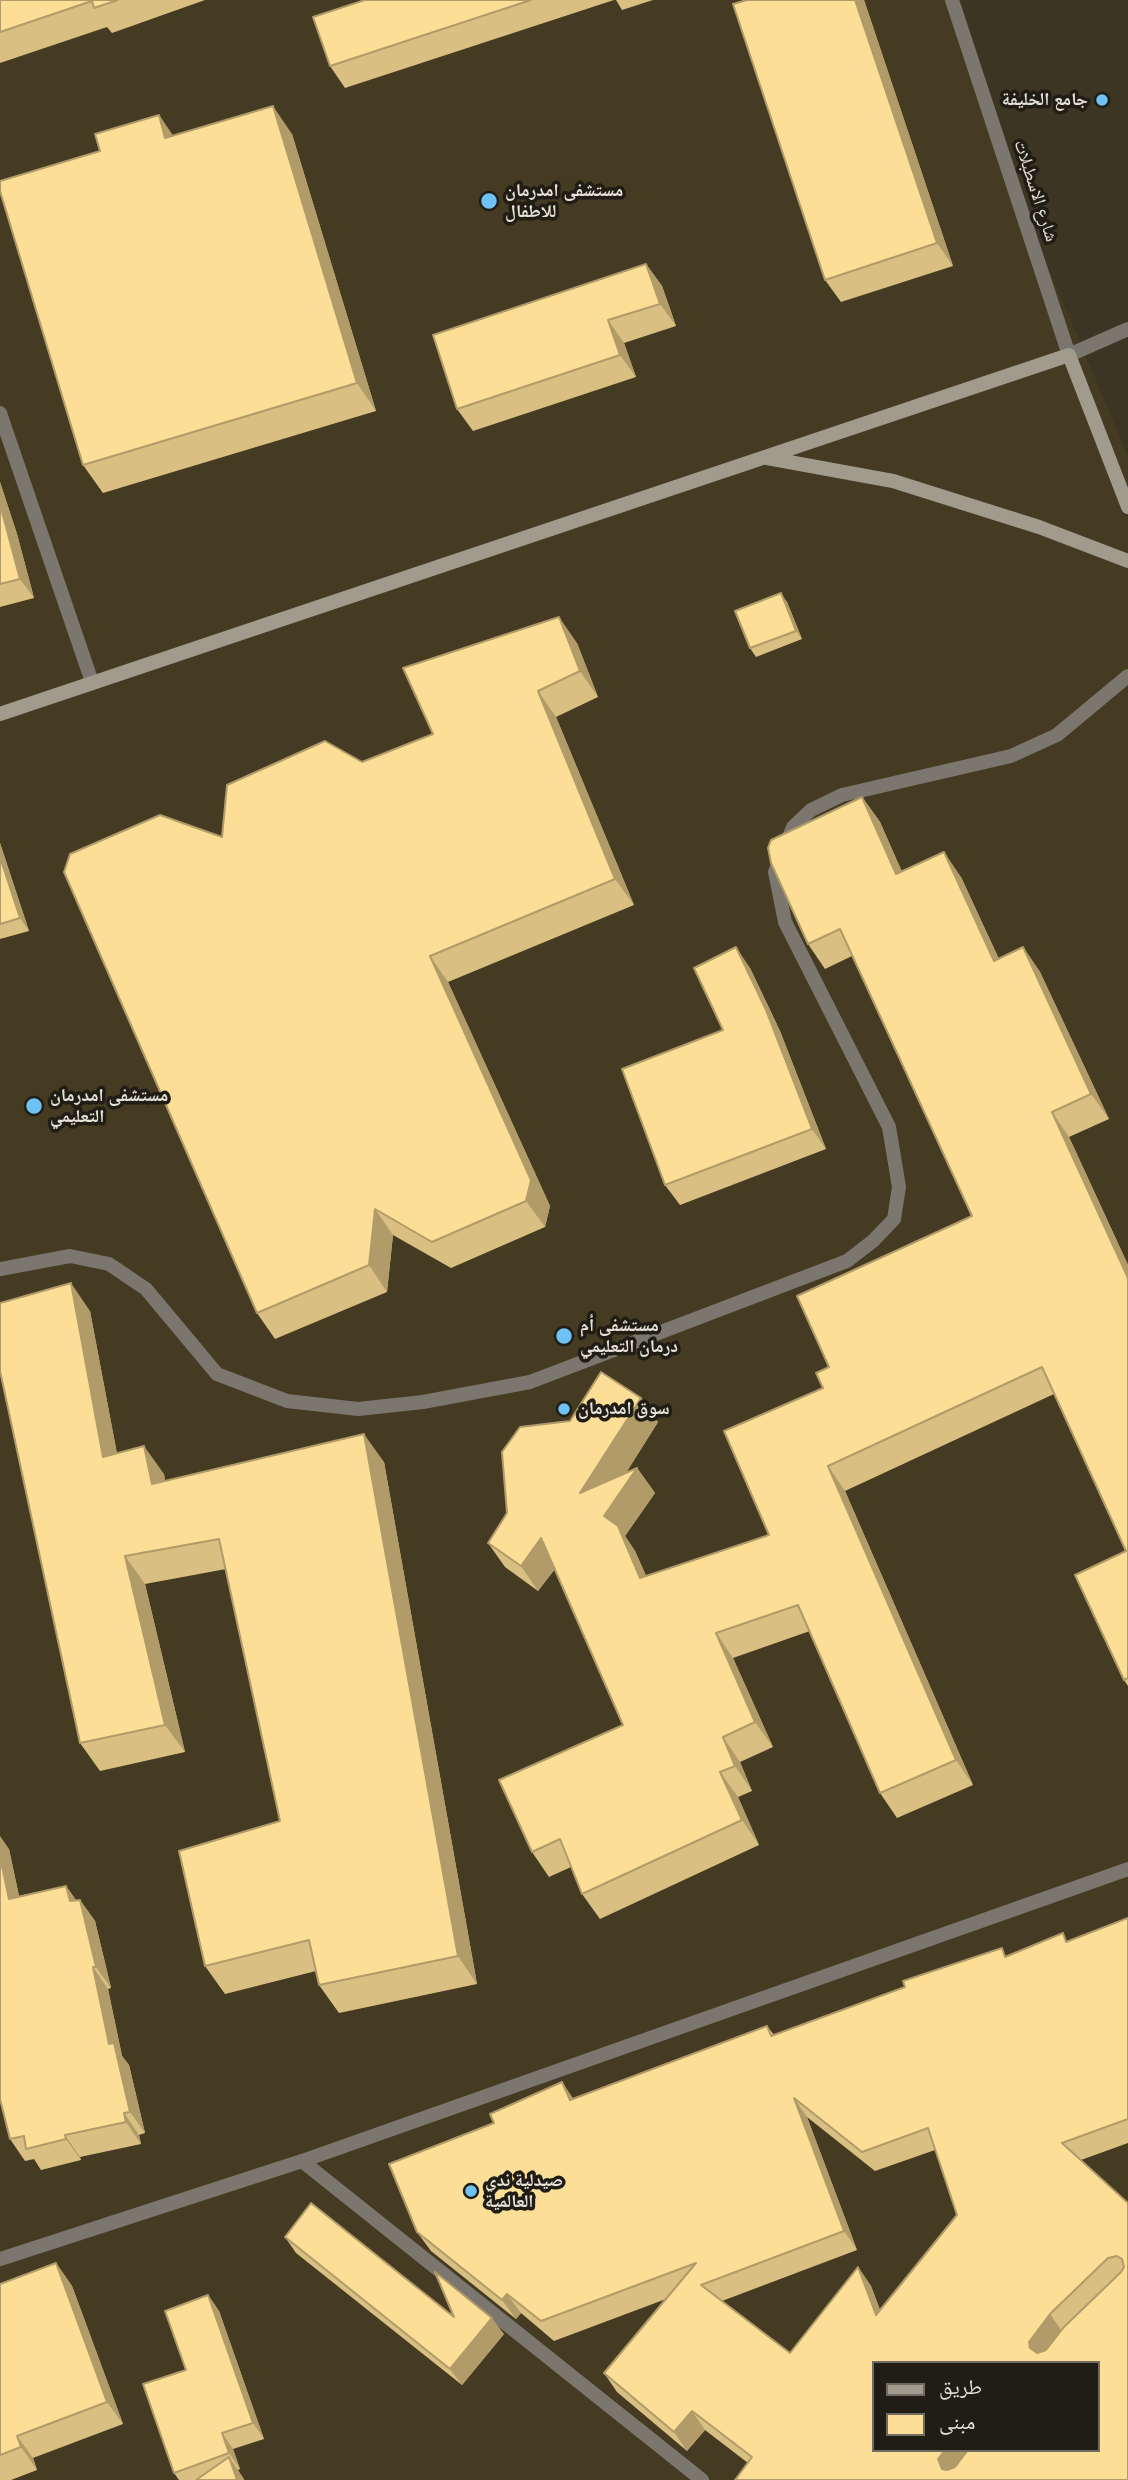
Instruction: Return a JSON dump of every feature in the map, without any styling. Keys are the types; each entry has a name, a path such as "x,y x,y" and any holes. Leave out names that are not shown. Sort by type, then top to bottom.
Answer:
{"main road":[{"path":"0,714 1069,355 1128,507"},
{"path":"763,457 893,481 1039,527 1128,561"}],"street":[{"name":"شارع الاسطبلات","path":"952,0 1069,355"},
{"path":"1069,355 1128,329"},
{"path":"0,413 92,682"},
{"path":"0,1269 71,1256 109,1264 146,1289 217,1374 287,1401 358,1409 423,1402 530,1382 847,1261 873,1241 894,1219 899,1187 889,1127 785,922 775,872 793,827 811,810 842,795 1011,756 1057,735 1128,676"},
{"path":"0,2259 302,2161 1128,1869"},
{"path":"302,2161 702,2480"}],"shaded area":[{"name":"سوق امدرمان","path":"0,0 953,0 1013,184 1128,456 1128,2480 0,2480"}],"building":[{"path":"0,0 118,0 94,8 92,1 0,32"},
{"path":"365,0 531,0 330,66 313,17"},
{"path":"747,0 855,0 937,243 825,280 733,4"},
{"path":"273,106 357,383 83,465 0,191 0,181 100,151 95,134 159,115 165,138"},
{"path":"646,264 660,304 608,320 620,355 457,409 433,335"},
{"path":"0,504 20,579 0,584"},
{"path":"781,593 796,631 750,648 735,611"},
{"path":"559,617 580,671 538,691 615,879 430,956 531,1180 526,1201 432,1242 375,1209 369,1265 257,1313 64,872 70,854 160,815 222,837 227,785 325,741 362,762 433,734 403,668"},
{"path":"862,797 896,874 944,852 994,961 1023,947 1091,1094 1052,1112 1128,1278 1128,1678 1124,1680 1075,1575 1126,1551 1042,1367 828,1466 956,1760 880,1793 798,1605 716,1633 755,1722 723,1737 735,1766 720,1772 742,1820 582,1894 560,1839 532,1852 499,1780 623,1725 541,1538 521,1566 488,1543 507,1513 502,1452 520,1427 570,1421 601,1372 641,1398 580,1493 637,1468 604,1516 618,1526 640,1578 769,1535 724,1431 823,1388 816,1373 829,1367 797,1296 972,1216 840,929 808,944 771,863 768,848 771,840"},
{"path":"0,857 20,918 0,924"},
{"path":"736,947 766,1010 812,1129 665,1185 622,1069 723,1030 694,968"},
{"path":"71,1283 103,1457 144,1446 152,1484 364,1434 458,1956 319,1985 309,1940 205,1966 179,1851 280,1821 219,1539 125,1556 165,1725 80,1743 0,1371 0,1303"},
{"path":"0,1857 9,1899 66,1886 70,1901 80,1900 96,1967 93,1967 109,2044 114,2043 130,2112 124,2113 126,2122 65,2135 66,2139 26,2149 24,2136 10,2139 0,2099"},
{"path":"1128,1918 1128,2119 1062,2143 1128,2203 1128,2480 735,2480 752,2457 692,2411 674,2432 604,2373 696,2263 541,2321 507,2294 502,2300 417,2232 389,2164 494,2123 490,2114 562,2082 570,2100 767,2026 771,2036 905,1987 903,1981 1002,1948 1005,1957 1063,1933 1066,1942","holes":["794,2098 862,2152 928,2128 957,2215 876,2315 858,2267 790,2353 701,2285 844,2231","1117,2256 1122,2259 1124,2267 1121,2272 1064,2327 1046,2350 1037,2353 1030,2348 1029,2342 1050,2314 1108,2258"]},
{"path":"311,2203 454,2317 435,2272 492,2318 450,2369 285,2237"},
{"path":"56,2263 107,2402 17,2436 21,2447 0,2455 0,2284"},
{"path":"208,2295 253,2423 222,2433 229,2453 174,2473 143,2384 186,2370 165,2311"},
{"path":"229,2457 237,2480 196,2480"}],"place":[{"name":"جامع الخليفة","path":"1102,100"},
{"name":"مستشفى امدرمان للاطفال","path":"489,201"},
{"name":"مستشفى امدرمان التعليمي","path":"34,1106"},
{"name":"مستشفى أم درمان التعليمي","path":"564,1336"},
{"name":"سوق امدرمان","path":"564,1409"},
{"name":"صيدلية ندي العالمية","path":"471,2191"}]}
